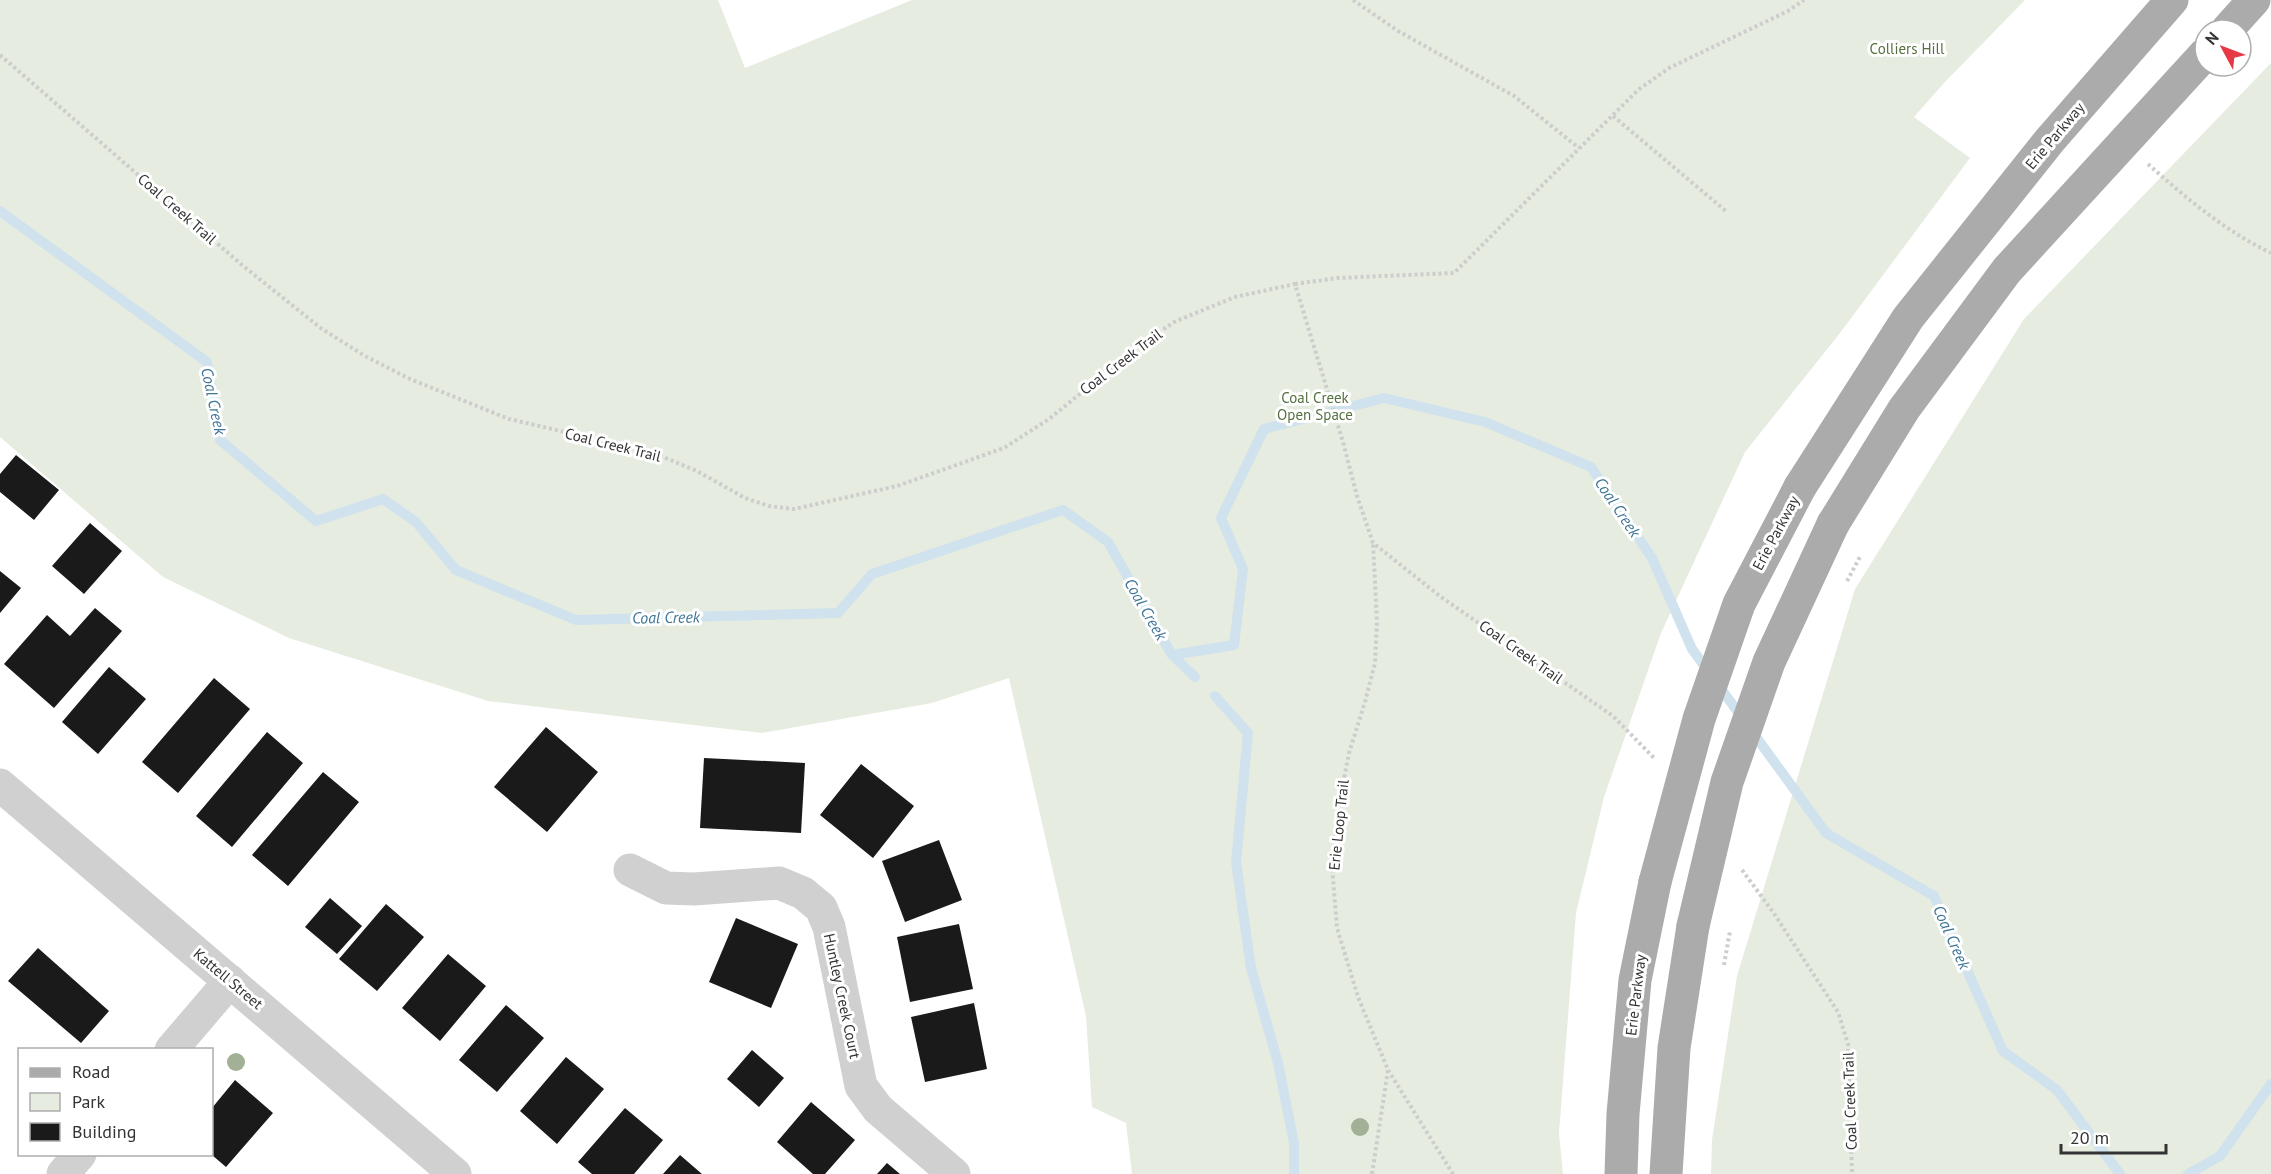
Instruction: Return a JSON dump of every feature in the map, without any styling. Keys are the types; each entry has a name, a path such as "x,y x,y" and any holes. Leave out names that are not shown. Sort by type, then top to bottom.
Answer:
{"main road":[{"name":"Erie Parkway","path":"1621,1174 1623,1114 1635,980 1654,882 1699,718 1739,603 1800,487 1908,318 2050,140 2172,0"},
{"path":"2238,18 2254,0"},
{"path":"1666,1174 1674,1048 1693,927 1731,771 1769,662 1833,524 1904,409 2007,270 2193,67"}],"street":[{"name":"Kattell Street","path":"0,786 455,1174"},
{"name":"Huntley Creek Court","path":"630,870 666,888 694,889 779,883 803,893 821,908 829,927 861,1086 878,1109 954,1174"},
{"path":"173,1048 230,981"},
{"path":"63,1174 79,1156"}],"path":[{"path":"1353,0 1398,31 1514,96 1579,148"},
{"name":"Coal Creek Trail","path":"0,55 242,265 322,329 365,356 410,379 509,419 651,452 697,471 745,498 769,506 794,509 897,486 1004,448 1049,419 1133,351 1174,322 1235,297 1337,278 1454,273 1638,90 1670,69 1788,11 1804,0"},
{"path":"1613,116 1727,212"},
{"path":"2124,142 2184,195 2242,239 2271,253"},
{"path":"1295,284 1343,442 1356,496 1373,543"},
{"name":"Coal Creek Trail","path":"1373,543 1441,597 1613,716 1661,766"},
{"name":"Erie Loop Trail","path":"1373,543 1377,622 1375,663 1349,753 1339,805 1332,866 1337,928 1358,997 1388,1070 1453,1174"},
{"path":"1845,585 1861,555"},
{"path":"1741,872 1744,862"},
{"name":"Coal Creek Trail","path":"1739,866 1773,912 1838,1012 1848,1044 1852,1174"},
{"path":"1724,965 1730,930"},
{"path":"1372,1174 1388,1070"}],"green space":[{"name":"Coal Creek Open Space","path":"0,0 718,0 745,68 912,0 2025,0 1914,117 1970,158 1840,333 1745,452 1661,633 1604,797 1576,913 1559,1133 1563,1174 1132,1174 1126,1123 1092,1107 1086,1016 1009,678 932,703 762,733 488,701 289,638 163,577 0,437"},
{"path":"2271,63 2271,1174 1711,1174 1712,1140 1737,976 1855,589 2024,319"}],"building":[{"path":"16,455 59,490 34,520 0,492 0,474"},
{"path":"90,523 122,551 84,594 52,566"},
{"path":"0,571 21,588 0,613"},
{"path":"95,608 122,631 54,708 4,664 47,615 70,636"},
{"path":"109,667 146,699 98,754 62,722"},
{"path":"214,678 250,709 178,793 142,762"},
{"path":"546,727 598,772 547,832 494,787"},
{"path":"267,732 303,763 232,847 196,816"},
{"path":"704,758 805,763 801,833 700,828"},
{"path":"861,764 914,806 873,858 820,815"},
{"path":"323,772 359,802 288,886 252,855"},
{"path":"939,840 962,900 905,922 882,861"},
{"path":"330,898 362,926 337,954 305,927"},
{"path":"386,904 424,937 377,991 339,959"},
{"path":"736,918 798,944 771,1008 709,982"},
{"path":"959,924 973,989 910,1002 897,937"},
{"path":"38,948 109,1011 81,1043 8,981"},
{"path":"448,954 486,986 440,1041 402,1008"},
{"path":"974,1003 987,1069 925,1082 911,1017"},
{"path":"506,1005 544,1038 497,1092 459,1060"},
{"path":"752,1050 784,1078 759,1107 727,1079"},
{"path":"566,1057 604,1089 557,1144 520,1111"},
{"path":"235,1080 273,1113 226,1167 213,1156 213,1107"},
{"path":"811,1102 855,1140 825,1174 813,1174 777,1142"},
{"path":"625,1108 663,1140 634,1174 592,1174 578,1162"},
{"path":"680,1155 702,1174 663,1174"},
{"path":"887,1163 900,1174 877,1174"}],"waterway":[{"name":"Coal Creek","path":"0,211 207,362 220,440 316,521 383,499 416,522 456,570 576,620 838,613 872,574 1063,510 1108,542 1172,655 1234,645 1243,569 1221,518 1264,429 1384,398 1485,422 1591,467 1652,558 1692,649 1826,833 1934,896 2003,1051 2057,1090 2120,1174"},
{"path":"1172,655 1195,677"},
{"path":"1215,696 1248,733 1236,862 1251,968 1278,1063 1294,1143 1294,1174"},
{"name":"Coal Creek","path":"2188,1174 2220,1156 2271,1084"}],"park label":[{"name":"Colliers Hill","path":"1907,49"}]}
